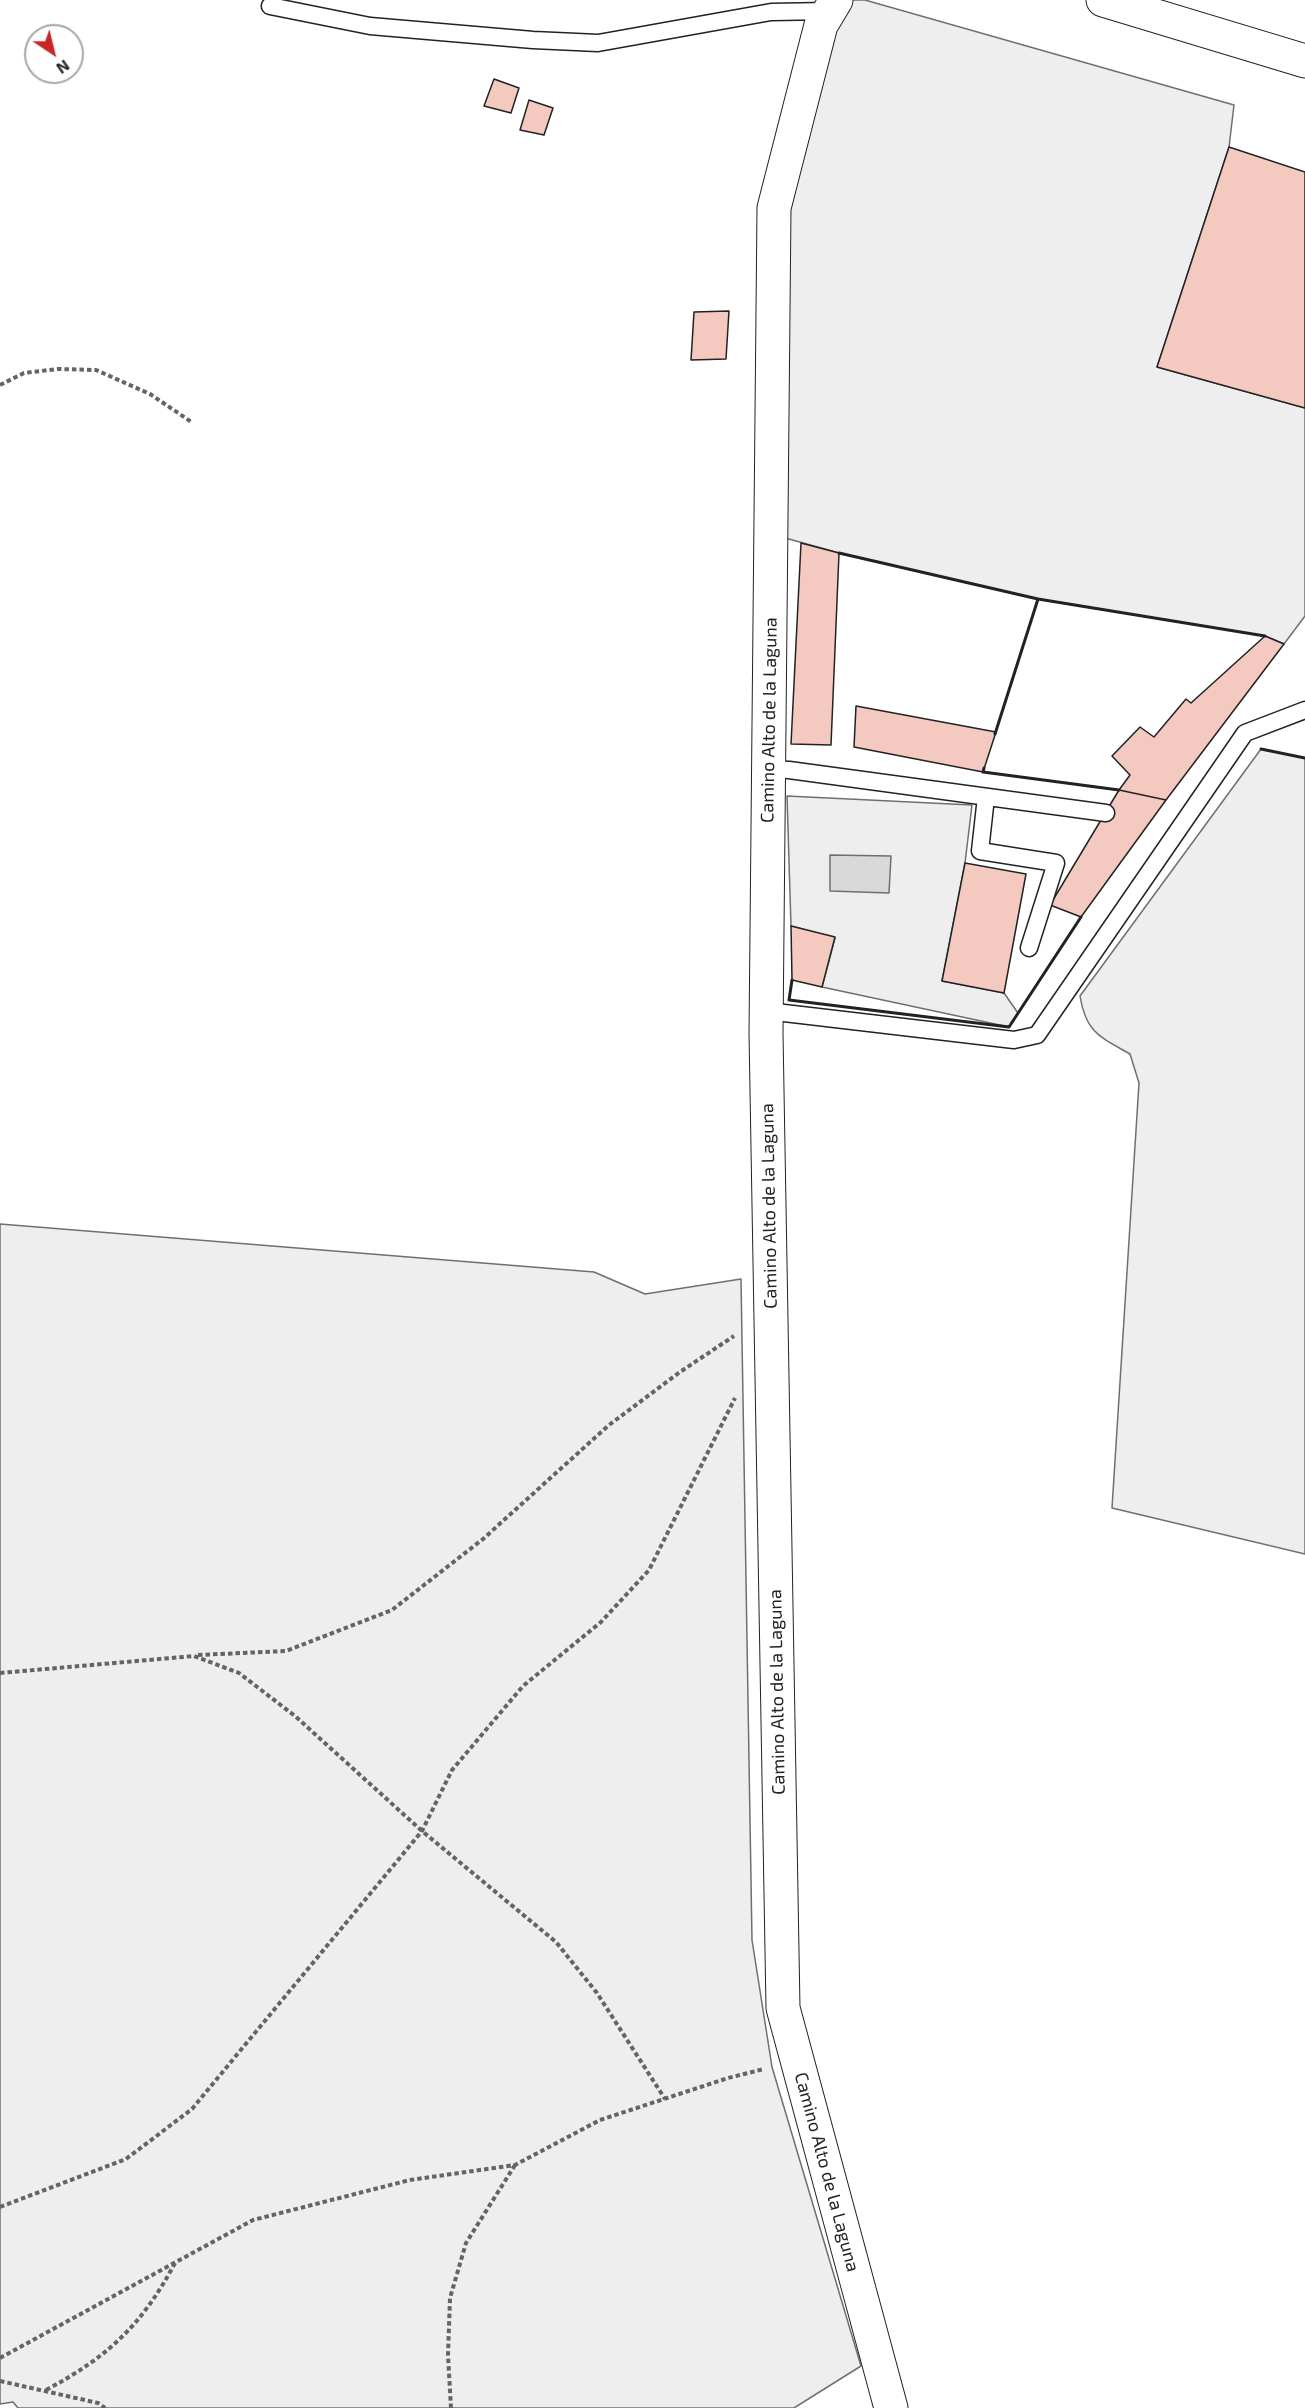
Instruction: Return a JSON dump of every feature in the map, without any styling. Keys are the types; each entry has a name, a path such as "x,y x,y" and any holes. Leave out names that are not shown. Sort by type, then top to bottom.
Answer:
{"street":[{"path":"1103,0 1305,61"},
{"name":"Camino Alto de la Laguna","path":"832,6 821,25 774,208 767,1011 783,2008 891,2408"}],"lane":[{"path":"270,6 370,26 533,40 598,43 771,12 832,6"},
{"path":"767,1011 1014,1040 1037,1035 1245,733 1305,710"},
{"path":"769,769 1106,813"},
{"path":"986,796 980,851 1056,863 1029,948"}],"path":[{"path":"0,385 24,373 58,369 96,370 150,394 193,423"},
{"path":"0,1673 194,1656 286,1651 392,1610 483,1539 609,1425 680,1372 771,1313"},
{"path":"0,2207 126,2159 192,2109 422,1831 452,1770 523,1686 601,1622 649,1570 737,1394"},
{"path":"194,1656 239,1673 286,1709 422,1831 556,1942 597,1993 665,2099"},
{"path":"0,2358 253,2220 410,2180 515,2165 600,2120 728,2078 797,2060"},
{"path":"451,2408 448,2355 450,2298 466,2243 515,2165"},
{"path":"46,2390 77,2374 119,2342 158,2296 175,2263"},
{"path":"0,2381 98,2403 105,2408"}],"shaded area":[{"path":"838,0 865,0 1234,105 1229,147 1157,367 1305,408 1305,616 1284,644 1265,636 1038,599 839,553 771,534 774,208"},
{"path":"1261,749 1305,758 1305,1554 1112,1508 1139,1083 1130,1054 1096,1032 1086,1018 1080,996"},
{"path":"787,796 972,805 965,863 942,981 1004,993 1018,1013 1009,1027 822,987 835,938 791,926"},
{"path":"830,855 891,856 889,893 830,891"},
{"path":"0,1224 594,1272 645,1294 741,1279 752,1940 772,2067 861,2366 794,2408 18,2408 13,2402 0,2404"}],"building":[{"path":"494,79 519,88 511,113 484,106"},
{"path":"529,100 553,108 544,135 520,130"},
{"path":"1229,147 1305,172 1305,408 1157,367"},
{"path":"729,311 726,359 691,360 694,312"},
{"path":"801,543 839,553 831,745 791,744"},
{"path":"1265,636 1284,644 1166,800 1119,790 1130,775 1112,756 1140,727 1154,737 1186,699 1191,703"},
{"path":"856,706 996,732 983,772 854,747"},
{"path":"1119,790 1166,800 1081,917 1050,905"},
{"path":"965,863 1026,874 1004,993 942,981"},
{"path":"791,926 835,937 822,987 792,980"}],"wall":[{"path":"839,553 1038,599"},
{"path":"995,734 1038,599 1265,636"},
{"path":"1261,749 1305,758"},
{"path":"984,768 983,772 1119,790"},
{"path":"792,980 789,1000 1009,1027 1081,917"}]}
